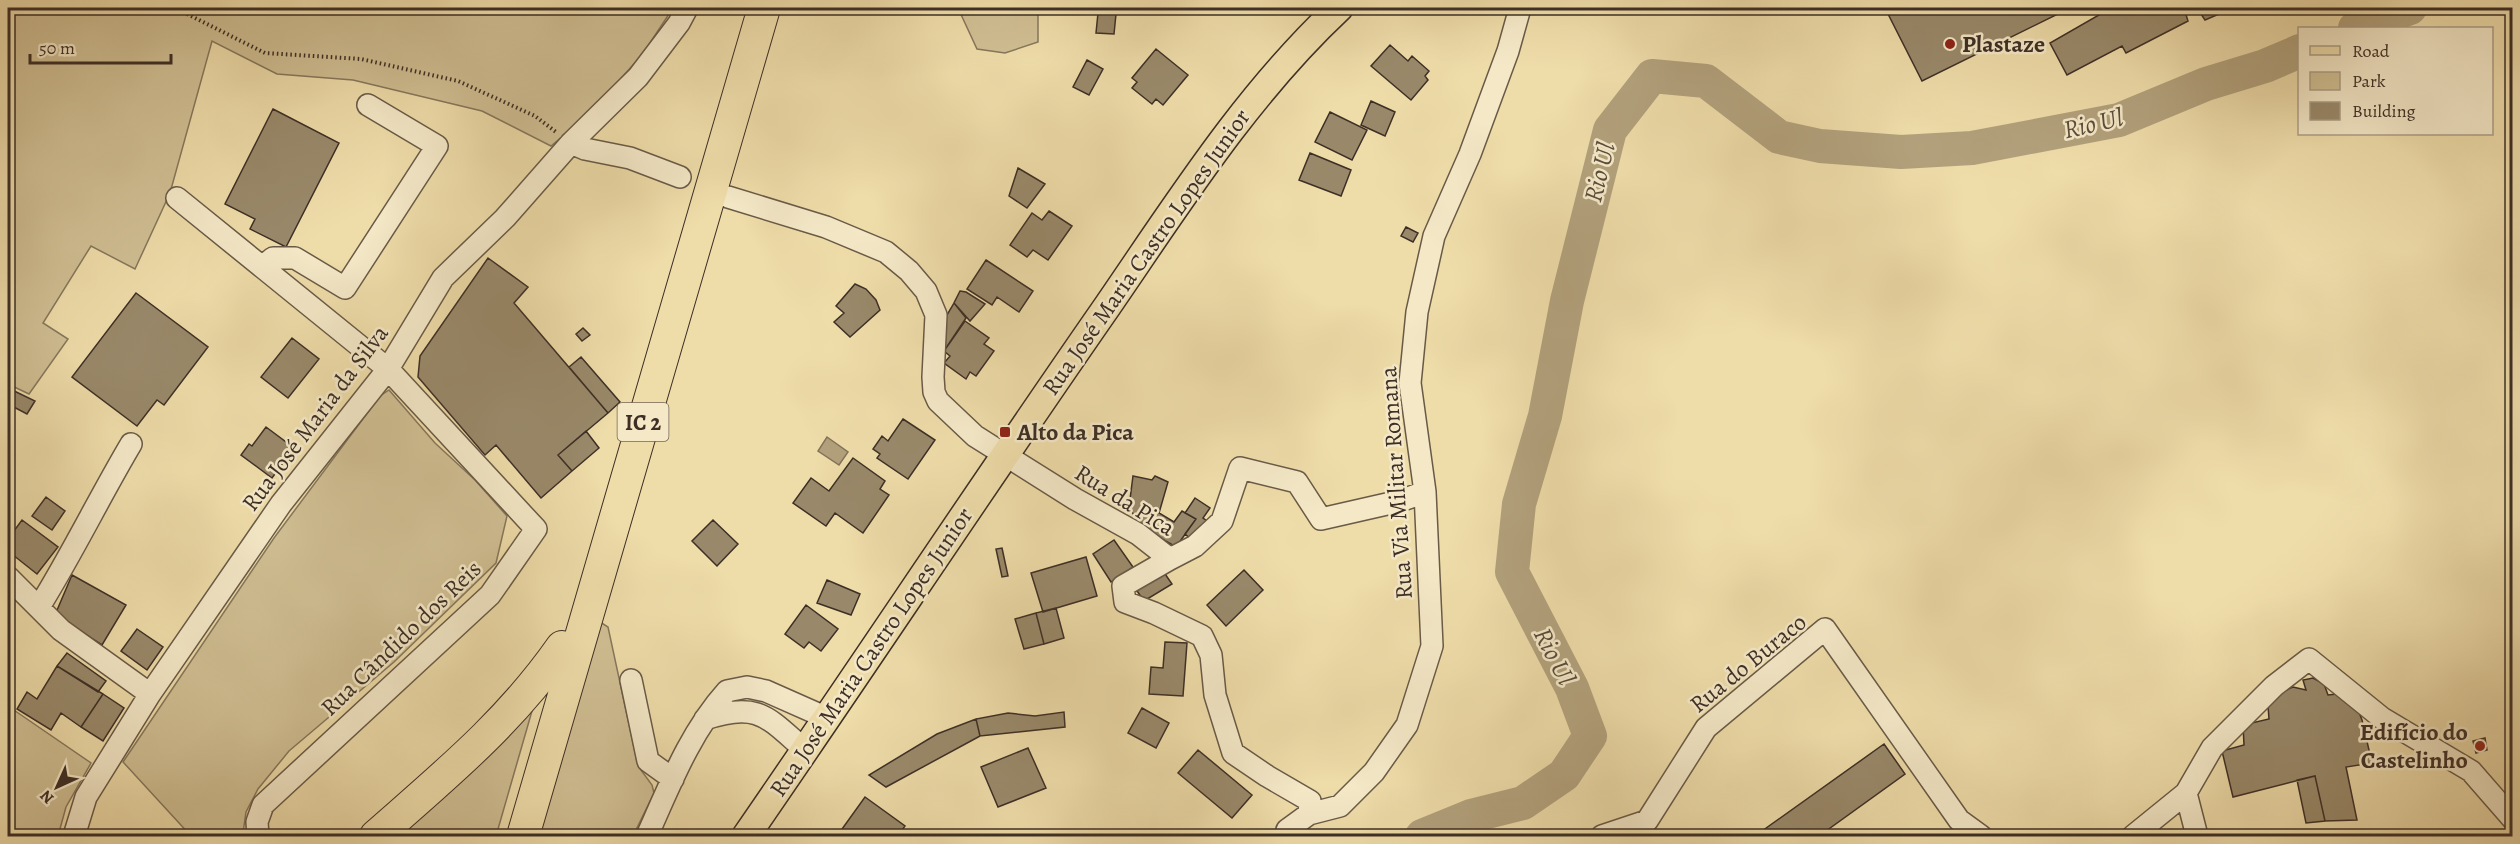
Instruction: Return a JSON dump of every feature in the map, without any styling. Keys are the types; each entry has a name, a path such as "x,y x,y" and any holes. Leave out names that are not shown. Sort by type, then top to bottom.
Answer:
{"highway":[{"name":"IC 2","path":"507,837 748,8"},
{"name":"IC 2","path":"523,837 764,8"},
{"path":"376,837 504,721 541,678 562,647"}],"main road":[{"name":"Rua José Maria Castro Lopes Junior","path":"746,837 1004,455 1224,136 1273,75 1339,8"}],"street":[{"name":"Rua José Maria da Silva","path":"74,837 86,797 150,694 281,504 388,369 443,278 505,218 571,143 638,77 679,23 687,8"},
{"name":"Rua Via Militar Romana","path":"1286,837 1287,830 1309,814 1340,806 1374,772 1407,725 1432,646 1425,492 1410,383 1417,312 1434,236 1470,154 1508,51 1520,8"},
{"path":"262,267 273,258 295,258 345,288 357,270 437,146 368,105"},
{"path":"571,143 585,149 630,158 680,177"},
{"name":"Rua da Pica","path":"728,197 826,227 886,252 909,271 926,291 936,315 933,377 934,392 938,401 975,436 1075,499 1138,534 1170,559 1123,586 1125,602 1202,636 1211,655 1215,695 1233,753 1310,801 1309,814"},
{"path":"177,198 388,369"},
{"name":"Rua Cândido dos Reis","path":"258,837 257,822 263,805 490,595 536,529 388,369"},
{"path":"39,607 70,556 104,489 131,444"},
{"path":"1170,559 1195,546 1222,521 1239,468 1297,483 1321,519 1400,501 1425,492"},
{"path":"8,577 61,630 150,694"},
{"name":"Rua do Buraco","path":"1602,837 1647,821 1706,728 1825,628 1959,820 1981,837"},
{"path":"2133,837 2186,793 2212,748 2274,686 2309,659 2382,718 2471,771 2512,818"},
{"path":"631,681 648,761 673,779"},
{"path":"647,837 673,779 705,719 727,691 747,687 766,691 827,718"},
{"path":"705,719 726,712 754,711 775,724 805,750"},
{"path":"2186,793 2197,837"}],"path":[{"path":"175,8 265,53 361,59 458,81 535,116 571,143"}],"green space":[{"path":"8,8 673,8 642,55 589,114 551,146 482,111 353,80 277,74 212,41 170,193 135,269 91,246 43,323 68,339 29,394 8,384"},
{"path":"958,8 1038,8 1038,42 1005,53 977,49"},
{"path":"389,390 435,443 475,480 507,516 496,563 394,662 289,751 258,789 246,812 243,833 245,836 191,836 123,762 274,538 380,396"},
{"path":"600,622 608,627 638,766 652,785 654,793 633,836 536,836"},
{"path":"534,704 496,836 390,836"},
{"path":"8,706 91,763 66,807 58,836 8,836"}],"shaded area":[{"path":"827,437 848,452 839,465 818,451"}],"building":[{"name":"Plastaze","path":"1885,8 2070,8 1922,81"},
{"path":"2111,8 2184,8 2188,21 2126,53 2122,46 2067,75 2050,43"},
{"path":"2197,8 2233,8 2205,20"},
{"path":"1098,13 1116,14 1114,34 1096,33"},
{"path":"1390,45 1408,61 1412,56 1429,71 1425,76 1428,80 1411,100 1371,66"},
{"path":"1156,49 1188,75 1163,105 1156,99 1152,104 1132,88 1137,82 1132,78"},
{"path":"1087,60 1103,69 1089,95 1073,87"},
{"path":"1371,101 1395,112 1385,136 1361,125"},
{"path":"273,109 339,143 286,247 250,229 255,219 225,204"},
{"path":"1330,112 1367,130 1352,160 1315,142"},
{"path":"1310,153 1351,170 1341,196 1299,180"},
{"path":"1018,168 1045,184 1027,208 1009,196"},
{"path":"1049,211 1072,226 1048,260 1033,250 1027,257 1010,245 1032,213 1042,220"},
{"path":"1406,227 1418,233 1413,242 1401,236"},
{"path":"488,258 528,287 514,303 608,413 558,455 572,471 541,498 496,445 485,455 418,377 420,356"},
{"path":"986,260 1033,291 1019,312 997,297 992,305 967,289"},
{"path":"855,284 866,289 876,300 880,310 850,337 834,322 844,313 836,306"},
{"path":"960,291 966,292 985,304 970,321 954,303"},
{"path":"136,293 208,347 164,405 157,400 137,426 72,377"},
{"path":"954,303 966,318 944,351 938,330"},
{"path":"965,321 989,338 984,344 994,351 976,376 970,372 966,379 944,363 950,356 944,351"},
{"path":"583,328 590,335 582,341 576,334"},
{"path":"292,338 319,359 288,398 261,377"},
{"path":"581,357 620,402 608,413 569,367"},
{"path":"8,388 35,401 27,414 8,404"},
{"path":"903,419 935,440 908,479 877,458 880,454 873,449 882,436 888,441"},
{"path":"266,427 294,448 272,478 241,455 249,444 252,446"},
{"path":"586,431 599,448 572,471 558,455"},
{"path":"853,458 885,481 880,489 889,495 863,533 835,513 826,526 793,503 811,478 829,491"},
{"path":"1133,476 1152,480 1155,476 1168,482 1159,513 1174,522 1182,511 1196,519 1176,547 1141,527 1129,507"},
{"path":"46,497 65,511 52,530 32,516"},
{"path":"1195,498 1210,508 1203,518 1214,526 1195,543 1185,534 1196,519 1185,513"},
{"path":"22,520 58,547 37,574 8,551 8,539"},
{"path":"713,520 738,544 717,566 692,541"},
{"path":"1114,540 1133,567 1111,582 1093,554"},
{"path":"1002,548 1008,576 1002,577 996,549"},
{"path":"1086,557 1097,596 1043,612 1031,573"},
{"path":"1244,570 1263,590 1226,626 1207,605"},
{"path":"1163,571 1172,584 1144,601 1135,588"},
{"path":"72,575 126,605 102,645 55,615"},
{"path":"827,580 860,594 851,615 817,603"},
{"path":"806,605 838,629 821,651 809,642 804,648 785,634"},
{"path":"1056,608 1064,638 1044,644 1036,613"},
{"path":"8,611 14,615 8,625"},
{"path":"1036,613 1044,644 1024,649 1015,619"},
{"path":"137,629 163,647 147,670 121,651"},
{"path":"1165,642 1187,643 1183,696 1149,694 1151,667 1163,668"},
{"path":"67,653 106,681 98,692 57,666"},
{"path":"57,666 103,694 81,727 61,713 51,730 17,709 27,692 37,699"},
{"path":"2313,678 2324,684 2328,695 2337,694 2346,703 2355,702 2362,720 2372,763 2346,767 2357,820 2325,821 2315,776 2233,797 2222,751 2244,745 2243,725 2269,719 2268,706 2279,693 2293,687 2306,690 2303,680"},
{"path":"103,694 124,708 103,741 81,727"},
{"path":"1142,708 1169,723 1156,748 1128,733"},
{"path":"1064,712 1065,727 980,736 976,719 1008,713 1035,716"},
{"path":"976,719 980,736 886,787 869,775 937,734"},
{"name":"Edifício do Castelinho","path":"2485,738 2487,750 2476,753 2473,741"},
{"path":"1884,744 1905,774 1819,836 1755,836"},
{"path":"1028,748 1046,788 998,807 981,767"},
{"path":"1198,750 1252,795 1232,818 1178,773"},
{"path":"2315,776 2325,821 2306,823 2297,780"},
{"path":"865,797 905,826 898,836 837,836"}],"waterway":[{"name":"Rio Ul","path":"2358,27 2410,8"},
{"name":"Rio Ul","path":"1422,836 1471,816 1523,803 1564,775 1590,736 1572,688 1512,572 1519,504 1545,416 1567,301 1610,130 1652,76 1706,81 1779,137 1820,146 1901,152 1972,148 2119,120 2206,84 2265,66 2298,52"}],"place":[{"name":"Plastaze","path":"1950,44"},
{"name":"Alto da Pica","path":"1005,432"},
{"name":"Edifício do Castelinho","path":"2480,746"}]}
